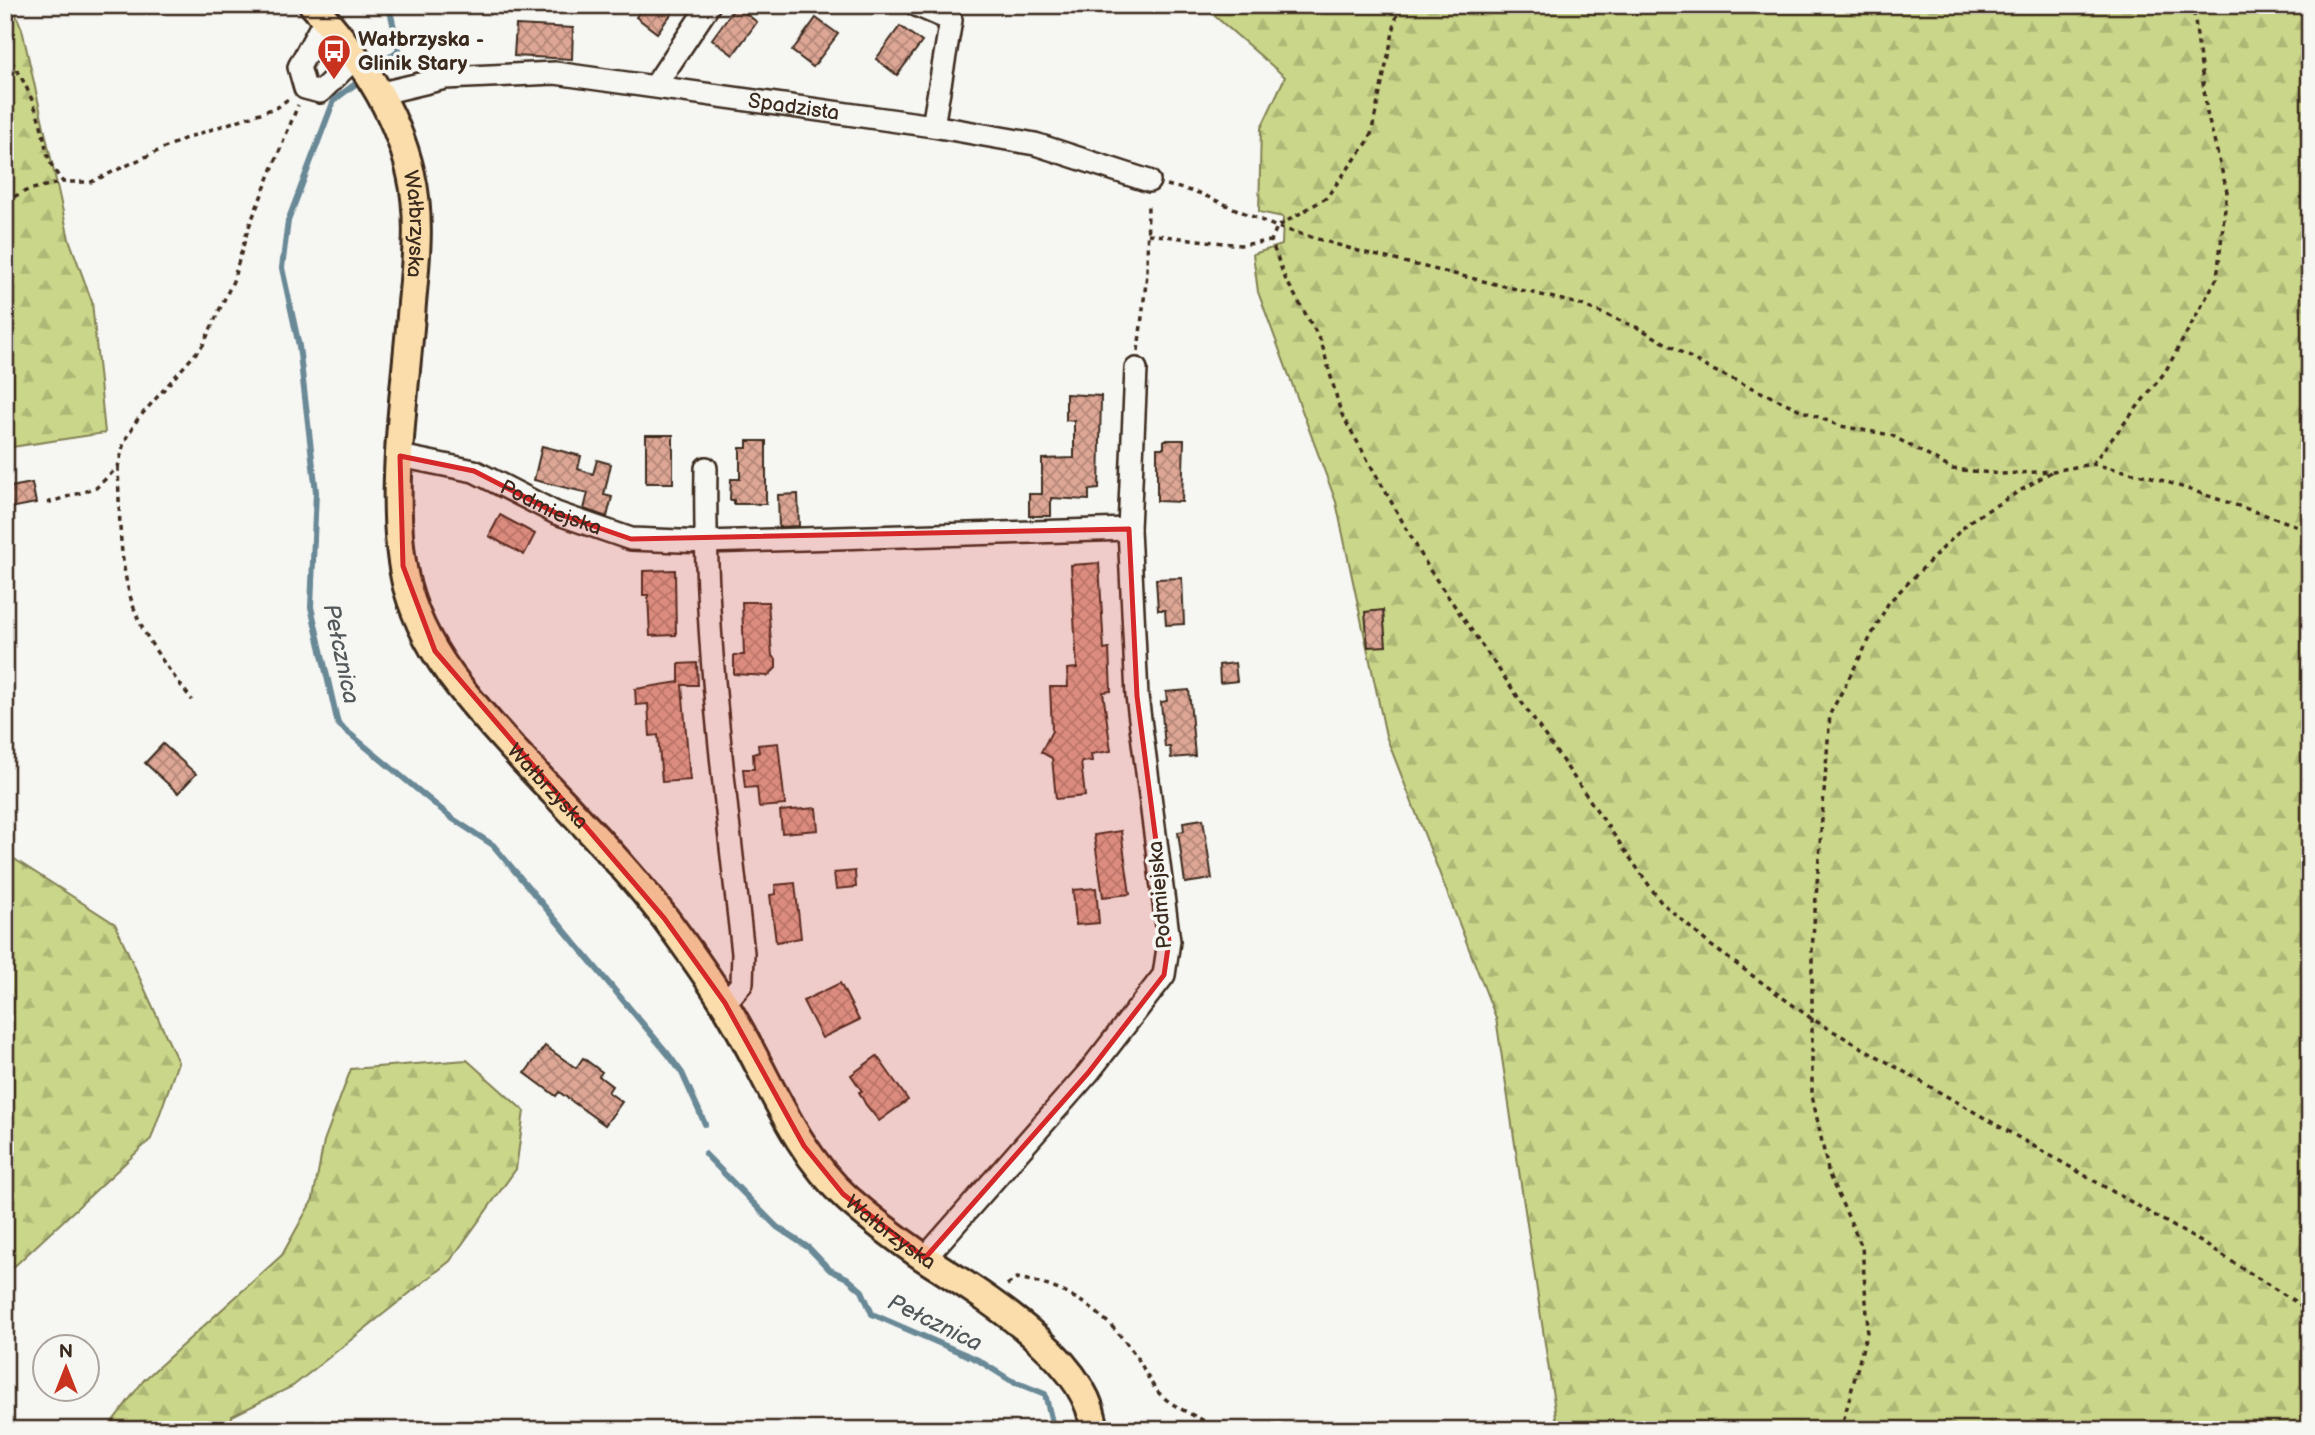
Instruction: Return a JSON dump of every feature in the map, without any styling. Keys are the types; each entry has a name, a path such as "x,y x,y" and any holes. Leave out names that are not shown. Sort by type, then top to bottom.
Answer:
{"main road":[{"name":"Wałbrzyska","path":"319,12 379,89 411,174 417,226 400,456 404,566 418,620 435,651 460,686 594,832 656,907 725,1003 804,1146 843,1194 883,1229 988,1298 1029,1330 1068,1371 1083,1396 1094,1430"}],"street":[{"path":"655,86 709,5"},
{"path":"916,5 951,20 933,126"},
{"path":"319,12 299,67 304,88 320,92 358,59"},
{"name":"Spadzista","path":"379,89 445,78 555,73 933,126 1035,144 1149,181"},
{"name":"Podmiejska","path":"925,1258 1088,1073 1164,975 1169,942 1137,696 1129,529 1136,369"},
{"name":"Podmiejska","path":"400,456 474,471 556,513 631,539 705,542 1129,529"},
{"path":"706,468 705,542 712,681 743,953 743,983 725,1003"}],"path":[{"path":"1399,5 1370,139 1326,198 1277,227 1271,241 1285,278 1321,341 1340,413 1431,572 1538,731 1660,901 1709,944 1812,1019 2202,1242 2310,1311"},
{"path":"2092,464 2165,372 2217,278 2227,191 2207,113 2193,5"},
{"path":"5,52 14,64 40,121 48,163 63,182"},
{"path":"5,201 28,190 63,182 91,182 186,138 278,107 304,88"},
{"path":"192,700 163,661 134,608 122,547 118,467 124,442 137,420 203,345 233,281 248,229 304,88"},
{"path":"1136,369 1147,274 1149,181 1199,193 1277,227 1488,284 1579,304 1641,328 1708,368 1803,411 1840,426 1891,435 1952,469 2001,474 2053,471 2092,464 2152,477 2310,530"},
{"path":"1148,234 1240,245 1271,241"},
{"path":"47,503 96,488 118,467"},
{"path":"1841,1430 1868,1328 1863,1247 1829,1175 1812,1095 1812,950 1830,714 1889,601 1970,521 2053,471"},
{"path":"988,1298 1017,1278 1046,1283 1077,1296 1106,1319 1136,1356 1161,1395 1221,1430"}],"highlighted area":[{"path":"400,456 474,471 556,513 631,539 1129,529 1137,696 1169,941 1164,975 1088,1073 925,1258 843,1194 804,1146 725,1003 664,918 435,651 403,566"}],"green space":[{"path":"5,5 12,5 22,29 69,239 92,302 105,433 5,448"},
{"path":"1202,5 2310,5 2310,1430 1558,1430 1496,1018 1386,736 1336,502 1258,292 1253,254 1282,245 1283,217 1259,212 1261,128 1285,77"},
{"path":"5,853 115,924 178,1062 151,1139 5,1275"},
{"path":"467,1060 524,1111 516,1169 450,1261 293,1386 232,1416 230,1430 106,1430 144,1380 282,1255 313,1199 324,1141 351,1069"}],"building":[{"path":"645,5 678,5 657,33 636,17"},
{"path":"736,6 757,22 733,55 712,39"},
{"path":"816,18 838,34 813,67 792,51"},
{"path":"516,25 573,28 572,59 514,56"},
{"path":"900,26 922,42 897,75 876,59"},
{"path":"1066,394 1101,396 1099,489 1089,490 1089,500 1051,498 1051,516 1029,516 1029,494 1042,494 1042,459 1074,458 1074,421 1066,420"},
{"path":"646,435 673,435 673,483 646,483"},
{"path":"1164,440 1184,440 1182,502 1157,501 1157,448 1164,448"},
{"path":"747,441 766,441 766,504 734,504 734,500 730,500 731,479 740,479 740,448 747,448"},
{"path":"542,446 581,456 578,469 593,474 597,460 611,464 604,495 612,497 607,517 584,509 588,493 534,480"},
{"path":"32,483 36,503 5,509 5,488"},
{"path":"798,494 799,526 779,527 778,495"},
{"path":"500,515 535,534 524,555 489,536"},
{"path":"1099,563 1104,650 1109,649 1111,691 1103,692 1111,751 1091,754 1092,761 1081,762 1085,796 1056,799 1052,758 1041,752 1052,731 1050,687 1068,687 1067,669 1077,668 1071,565"},
{"path":"675,570 676,635 650,636 648,595 643,595 643,571"},
{"path":"1182,578 1184,624 1166,625 1165,610 1158,610 1156,579"},
{"path":"742,602 768,602 772,656 776,659 776,668 768,676 734,674 734,655 744,655"},
{"path":"1383,610 1386,646 1368,647 1365,612"},
{"path":"697,663 698,685 682,685 690,780 662,782 658,735 650,736 648,704 636,705 635,689 679,682 679,664"},
{"path":"1235,663 1237,681 1220,683 1219,665"},
{"path":"1189,690 1195,756 1171,758 1170,747 1165,747 1161,702 1167,701 1166,692"},
{"path":"778,743 785,805 759,807 757,787 745,788 743,769 754,769 753,754 759,752 758,745"},
{"path":"163,744 196,774 178,793 145,763"},
{"path":"816,808 818,830 782,833 780,811"},
{"path":"1203,819 1212,879 1185,883 1178,832 1184,831 1183,822"},
{"path":"1121,831 1130,894 1103,897 1094,835"},
{"path":"855,871 856,887 836,889 834,873"},
{"path":"795,883 801,938 776,942 770,895 776,894 775,885"},
{"path":"1096,888 1099,923 1076,925 1073,890"},
{"path":"840,983 859,1020 822,1038 803,1001"},
{"path":"545,1046 576,1068 583,1058 602,1072 599,1076 612,1086 608,1092 622,1102 605,1125 559,1092 556,1096 525,1073"},
{"path":"877,1056 908,1100 879,1121 866,1105 859,1092 862,1091 851,1075"}],"waterway":[{"name":"Pełcznica","path":"373,70 399,50 391,15 385,5"},
{"name":"Pełcznica","path":"362,79 334,100 288,221 282,268 299,346 316,492 311,607 338,724 453,819 493,845 668,1054 682,1073 705,1124"},
{"name":"Pełcznica","path":"705,1154 777,1227 809,1248 830,1270 847,1278 862,1291 872,1314 978,1360 1010,1380 1045,1394 1054,1430"}],"place":[{"name":"Wałbrzyska - Glinik Stary","path":"334,81"}]}
